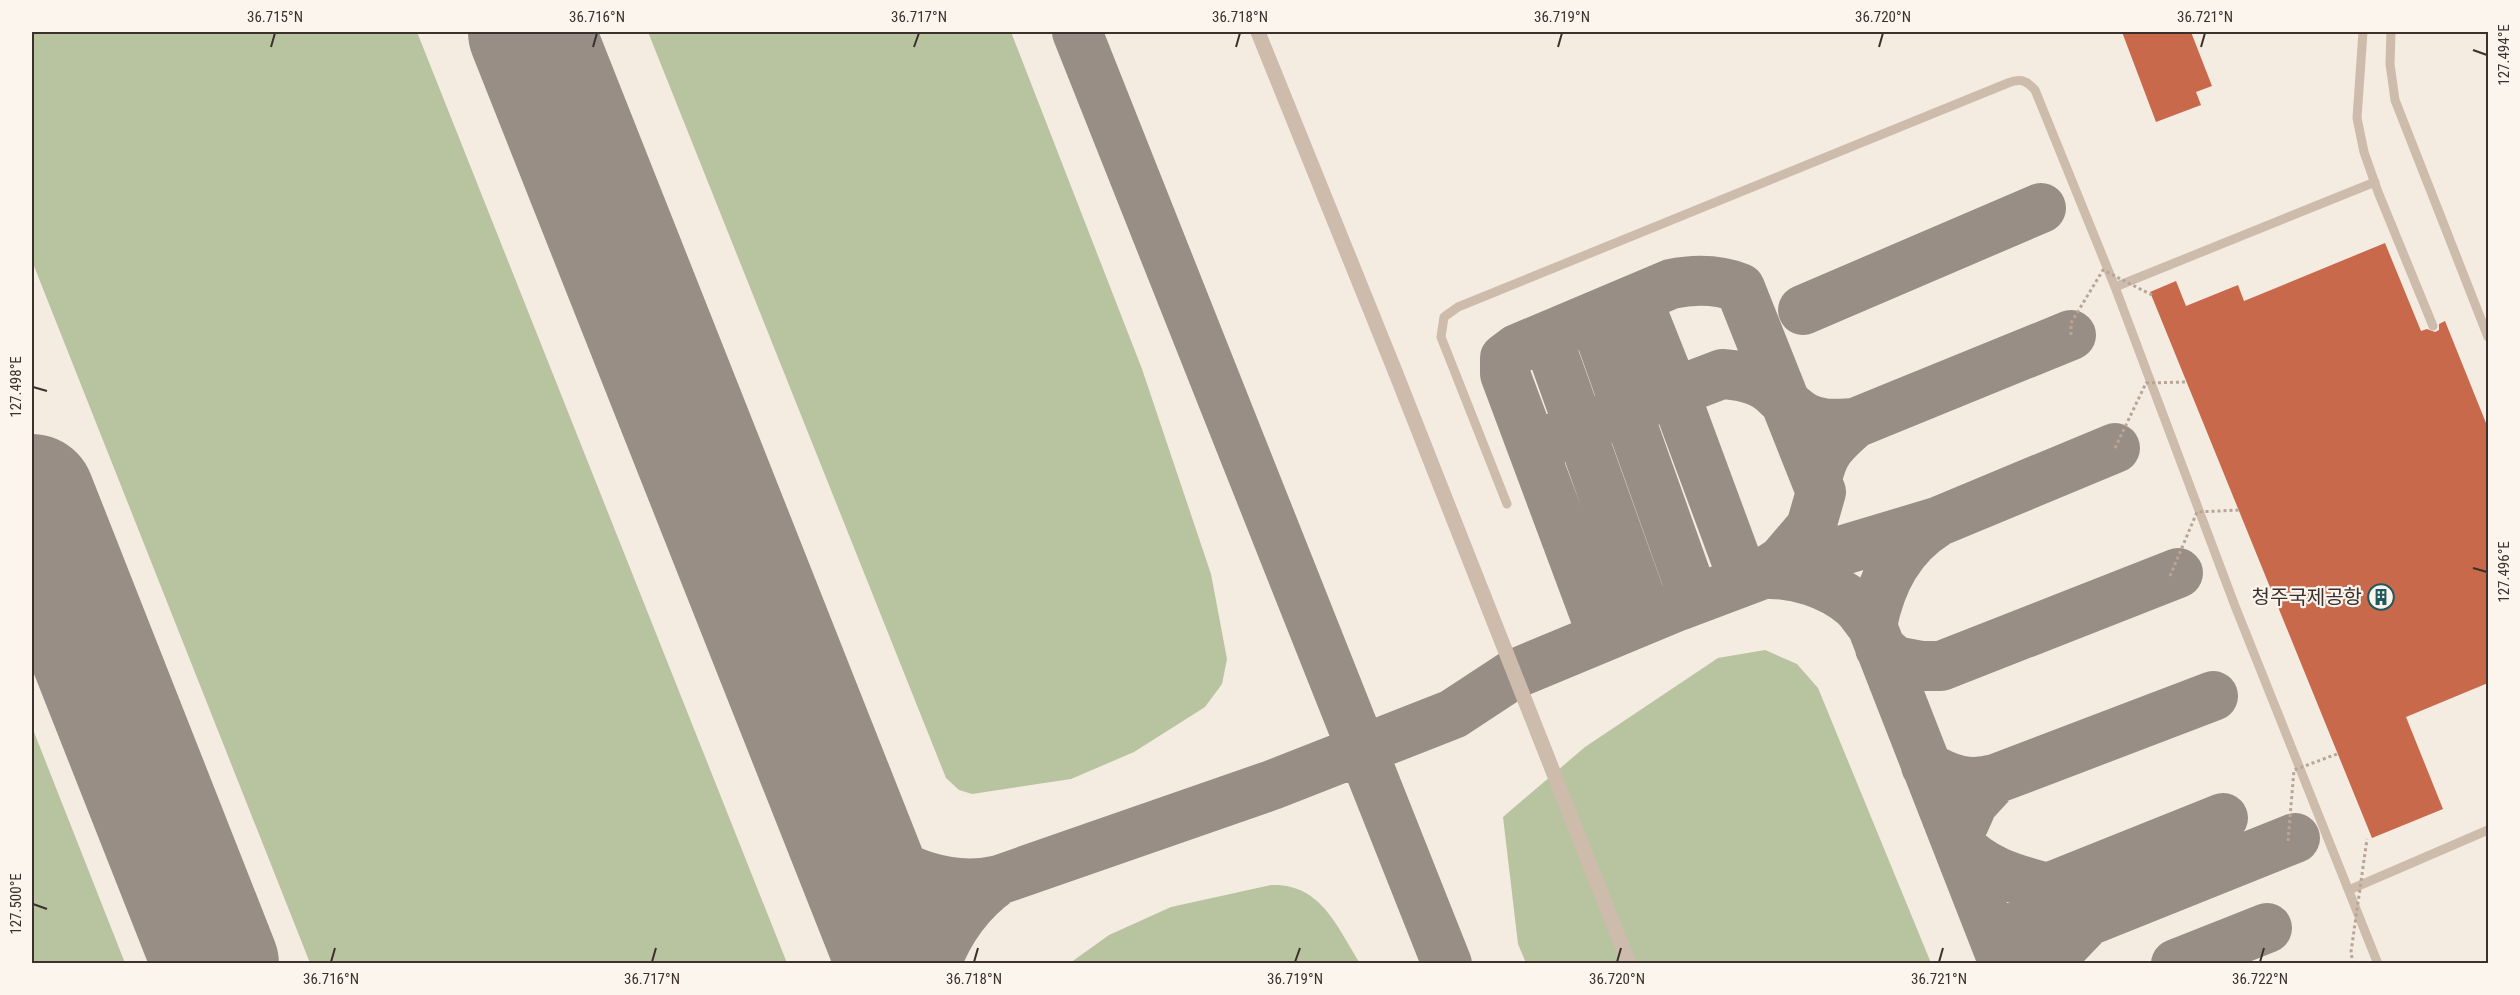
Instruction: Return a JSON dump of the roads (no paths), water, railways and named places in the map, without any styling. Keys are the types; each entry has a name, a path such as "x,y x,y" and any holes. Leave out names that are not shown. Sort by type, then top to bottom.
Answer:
{"street":[{"path":"1258,32 1629,963"}],"lane":[{"path":"2363,32 2357,118 2364,152 2433,326"},
{"path":"2391,32 2390,64 2395,100 2488,337"},
{"path":"1507,504 1441,337 1444,317 1458,307 2018,79 2028,82 2035,90 2115,287 2235,606 2378,963"},
{"path":"2115,287 2375,182"},
{"path":"2349,890 2488,830"}],"place":[{"name":"청주국제공항","path":"2381,597"}]}
